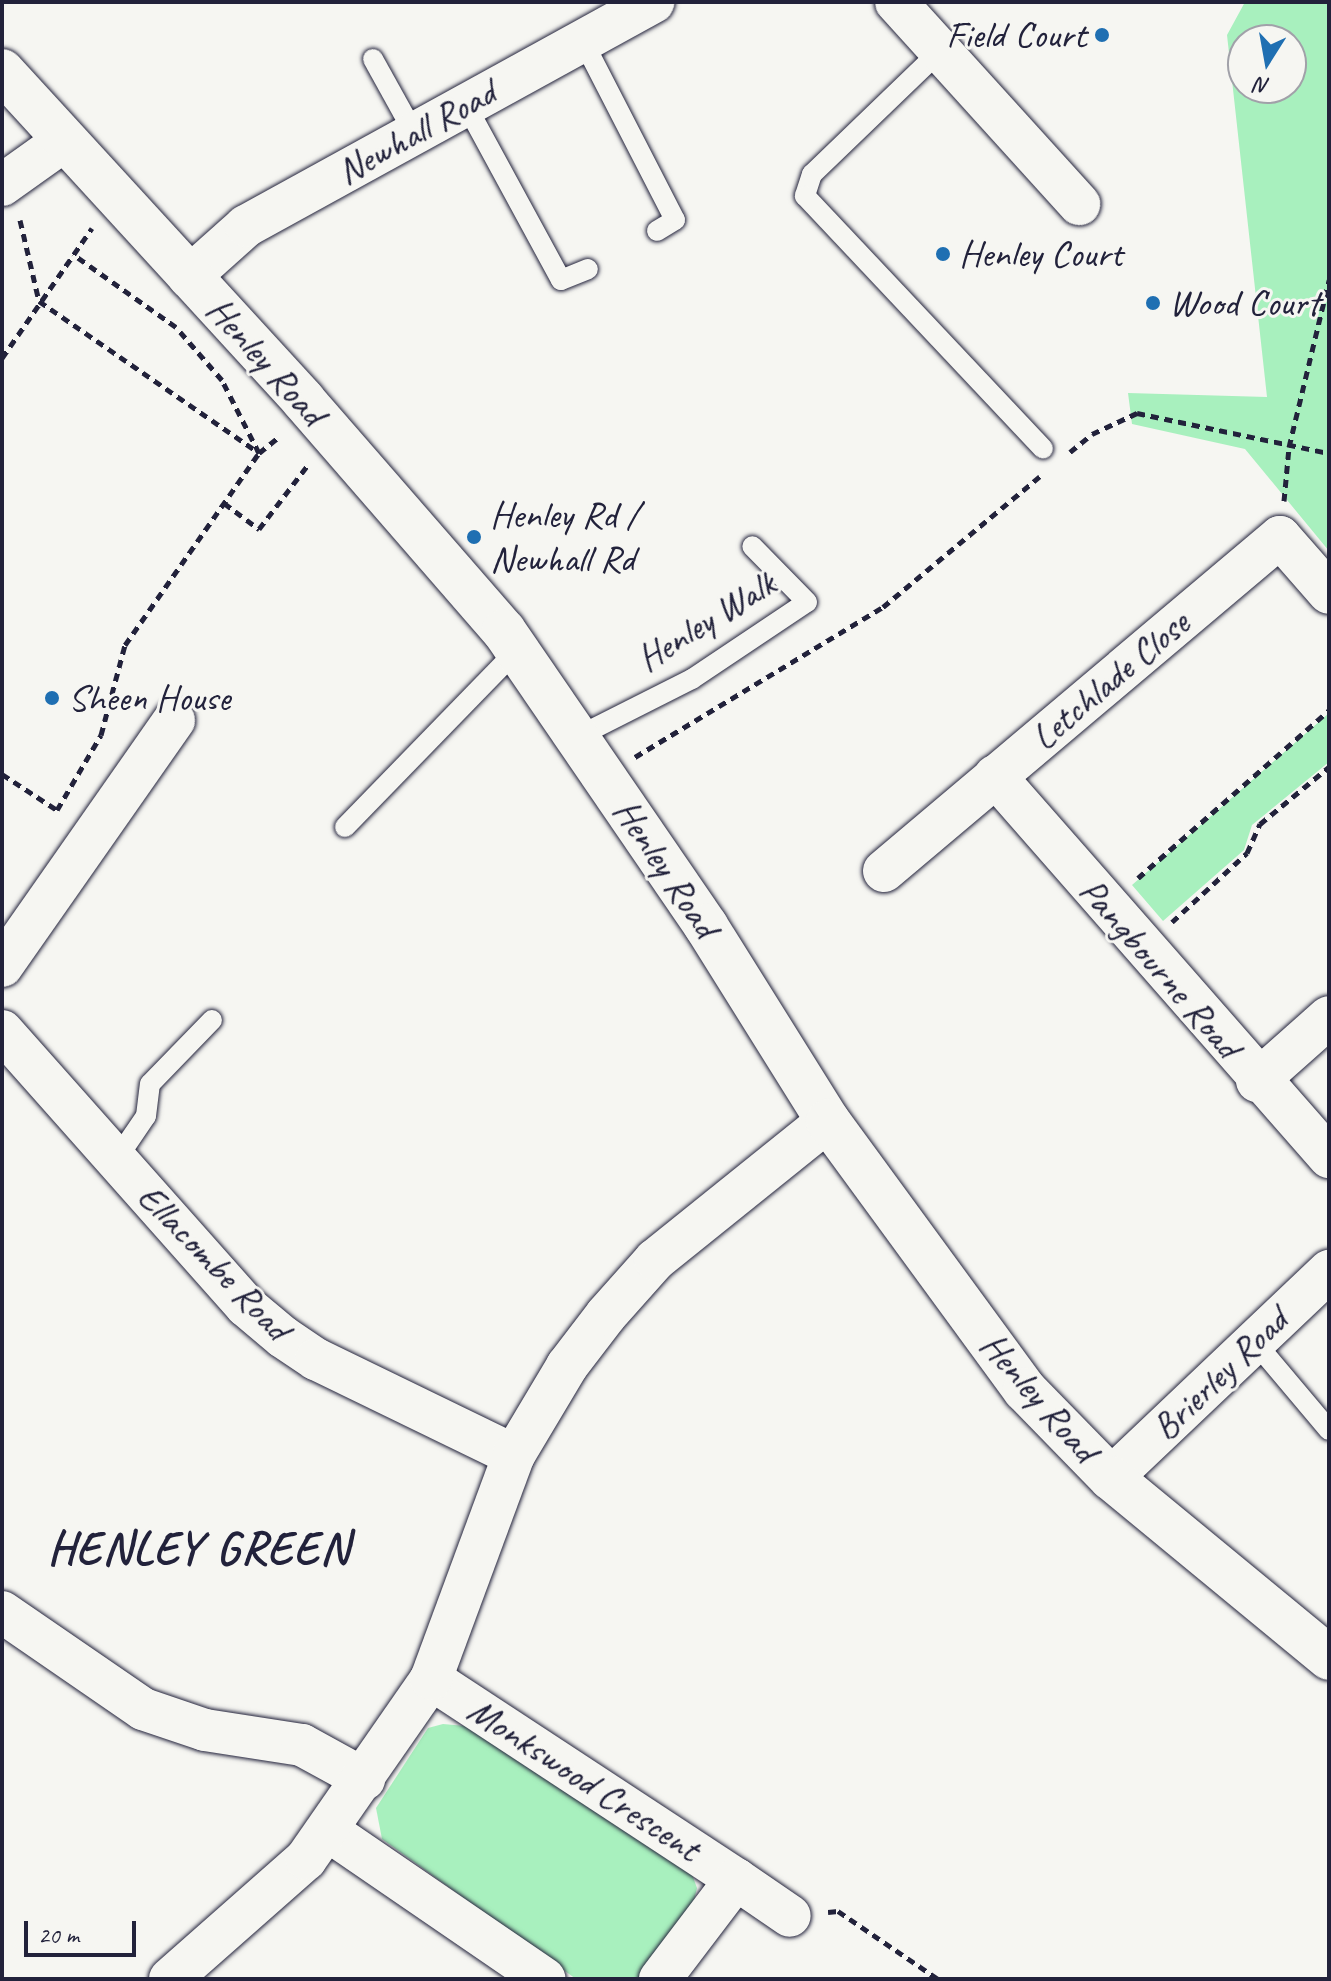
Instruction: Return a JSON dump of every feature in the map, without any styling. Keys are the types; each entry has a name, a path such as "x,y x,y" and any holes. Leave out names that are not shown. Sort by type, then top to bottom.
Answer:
{"main road":[{"name":"Henley Road","path":"2,71 322,422 517,650 706,926 828,1121 1025,1390 1111,1478 1328,1655"}],"street":[{"name":"Newhall Road","path":"189,277 246,226 653,2"},
{"path":"913,8 940,51 1079,204"},
{"path":"6,182 65,140"},
{"path":"1280,537 1329,593"},
{"name":"Letchlade Close","path":"884,871 1280,537"},
{"path":"2,966 174,720"},
{"name":"Pangbourne Road","path":"995,776 1257,1081 1329,1157"},
{"path":"1257,1081 1329,1017"},
{"name":"Ellacombe Road","path":"2,1031 246,1306 283,1337 316,1359 514,1455"},
{"name":"Monkswood Crescent","path":"170,1979 306,1859 330,1832 431,1679 514,1455 567,1366 655,1260 828,1121"},
{"name":"Brierley Road","path":"1111,1478 1329,1271"},
{"path":"2,1612 143,1709 205,1730 302,1745 364,1779"},
{"name":"Monkswood Crescent","path":"431,1679 790,1916"},
{"path":"330,1832 545,1979"},
{"name":"Monkswood Crescent","path":"660,1979 736,1879"}],"lane":[{"path":"583,41 675,220 657,231"},
{"path":"940,51 812,174 805,196 1050,455"},
{"path":"373,59 414,133"},
{"path":"466,105 561,280 588,269"},
{"name":"Henley Walk","path":"577,737 692,679 807,602 752,546"},
{"path":"345,827 517,650"},
{"path":"116,1160 146,1116 150,1084 212,1020"},
{"path":"1254,1341 1329,1430"}],"path":[{"path":"6,182 39,301 259,453"},
{"path":"2,358 97,221 122,200"},
{"path":"73,254 176,327 222,380 259,453"},
{"path":"1280,537 1289,447 1329,280"},
{"path":"1050,455 1137,413 1329,453"},
{"path":"2,774 57,810 101,735 125,645 259,453 322,422"},
{"path":"224,503 259,529 322,422"},
{"path":"605,778 883,607 1046,471"},
{"path":"1105,904 1180,846 1260,766 1329,710"},
{"path":"1142,947 1247,853 1260,824 1329,767"},
{"path":"790,1916 838,1911 938,1979"}],"green space":[{"path":"1245,2 1329,2 1329,551 1245,449 1132,424 1128,393 1267,397 1235,104 1307,104 1307,24 1233,24"},
{"path":"1329,713 1329,762 1252,825 1244,850 1163,921 1132,885"},
{"path":"443,1724 465,1726 690,1869 697,1888 693,1904 640,1979 576,1979 382,1839 376,1808 428,1728"}],"place":[{"name":"Field Court","path":"1102,35"},
{"name":"Henley Court","path":"943,254"},
{"name":"Wood Court","path":"1153,303"},
{"name":"Henley Rd / Newhall Rd","path":"474,537"},
{"name":"Sheen House","path":"52,698"}],"district":[{"name":"HENLEY GREEN","path":"199,1548"}]}
